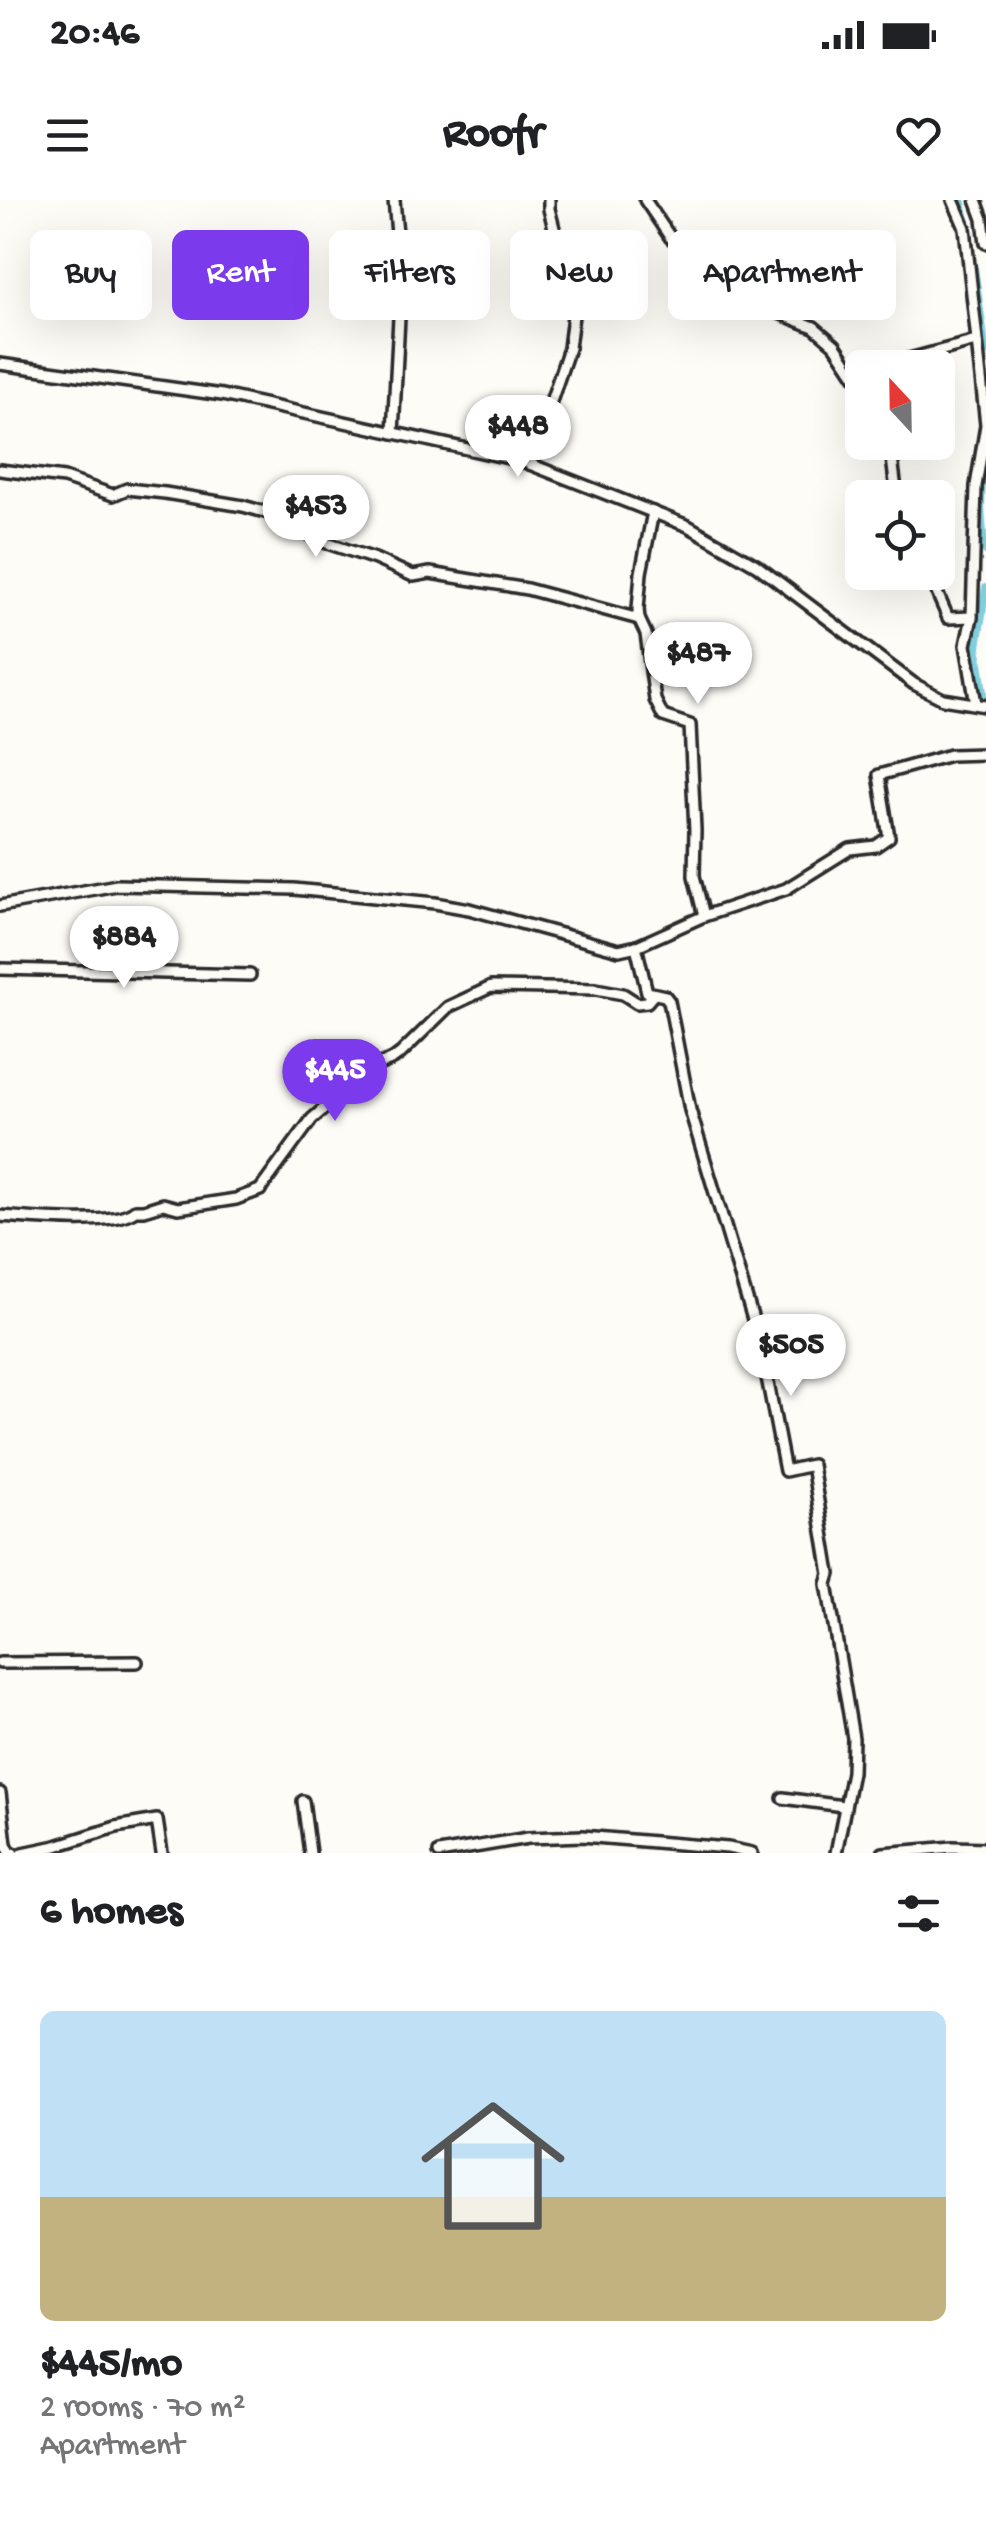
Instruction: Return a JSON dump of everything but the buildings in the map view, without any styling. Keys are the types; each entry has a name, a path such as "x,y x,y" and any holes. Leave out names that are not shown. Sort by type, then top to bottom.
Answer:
{"street":[{"path":"393,432 402,279 394,200"},
{"path":"530,464 570,348 576,291 556,236 550,200"},
{"path":"645,200 670,237 746,300 814,327 835,345 845,360"},
{"path":"0,364 222,396 530,464 688,526 756,565 914,684 943,698 981,705 966,645 972,617 976,486 986,425 965,228 953,200"},
{"path":"976,200 986,243"},
{"path":"943,350 976,341"},
{"path":"0,470 64,478 113,495 128,489 243,506 290,519 318,540 376,559 412,576 430,572 527,589 640,619"},
{"path":"654,512 641,573 640,619 646,634 654,700 662,716 690,725 694,876 704,916"},
{"path":"936,590 948,618 972,617"},
{"path":"0,906 116,885 294,889 469,909 619,950 786,889 850,849 876,846 889,837 879,775 950,755 986,754"},
{"path":"636,946 646,992 665,996 669,1001 690,1110 761,1346 785,1471 812,1465 853,1738 852,1772 836,1853"},
{"path":"0,969 250,975"},
{"path":"0,1216 101,1219 127,1217 135,1210 154,1205 178,1208 236,1199 260,1190 312,1119 370,1068 401,1053 448,1007 492,987 596,989 623,994 637,1003 648,1002 653,995"},
{"path":"0,1663 137,1662"},
{"path":"0,1793 6,1844 14,1853"},
{"path":"783,1798 843,1806"},
{"path":"303,1801 310,1853"},
{"path":"23,1853 116,1827 158,1820 162,1853"},
{"path":"439,1853 528,1838 582,1836 752,1853"},
{"path":"883,1853 954,1846 980,1850"}],"waterway":[{"path":"961,200 970,234"},
{"path":"974,268 986,352"},
{"path":"986,459 981,505 986,551"},
{"path":"984,700 977,647 986,588"}]}
